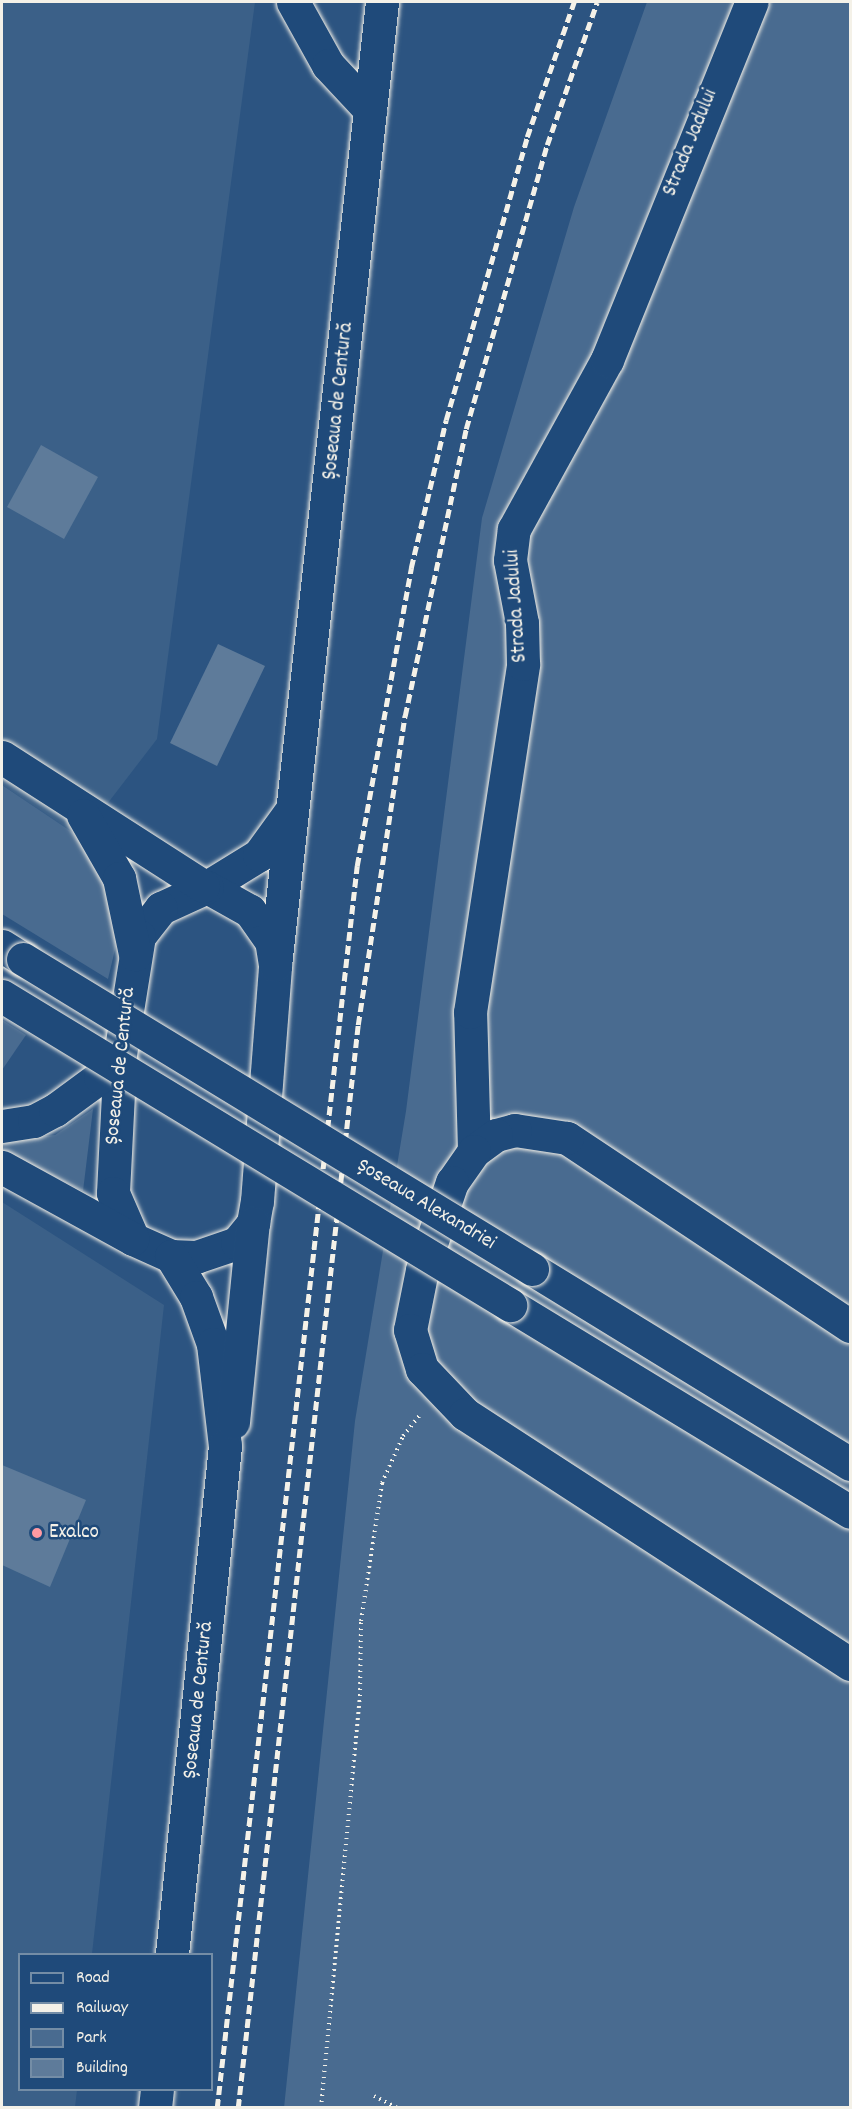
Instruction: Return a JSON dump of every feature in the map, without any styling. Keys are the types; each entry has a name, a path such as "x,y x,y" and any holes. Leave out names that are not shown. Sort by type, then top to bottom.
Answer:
{"main road":[{"path":"293,2 328,65 370,110"},
{"name":"Șoseaua de Centură","path":"172,1953 225,1446 236,1412 275,965 382,2"},
{"name":"Strada Jadului","path":"474,1151 470,1012 523,664 522,623 510,560 514,529 607,360 752,2"},
{"path":"2,757 79,808 206,886"},
{"name":"Șoseaua de Centură","path":"133,1239 118,1214 110,1169 120,1054 135,954 148,920 260,855 295,801"},
{"path":"79,808 119,878 135,954"},
{"name":"Șoseaua de Centură","path":"206,886 250,911 271,941 275,965"},
{"name":"Șoseaua Alexandriei","path":"12,953 850,1464"},
{"name":"Șoseaua Alexandriei","path":"2,996 850,1512"},
{"path":"2,1126 34,1121 55,1110 100,1077 120,1054"},
{"path":"850,1326 567,1138 516,1130 496,1135 474,1151 452,1182 412,1312 414,1348 439,1392 537,1464 850,1664"},
{"path":"2,1167 133,1239 171,1256 220,1251 253,1223"},
{"name":"Șoseaua de Centură","path":"171,1256 196,1297 213,1344 225,1446"},
{"path":"155,2108 157,2091"}],"path":[{"path":"321,2108 360,1696 361,1621 382,1484 403,1436 439,1392"},
{"path":"374,2096 398,2108"}],"shaded area":[{"path":"2,2 255,2 157,739 81,838 2,785"},
{"path":"2,1202 164,1305 92,1953 18,1953 18,2091 77,2091 75,2107 2,2107"}],"green space":[{"path":"647,2 850,2 850,2107 284,2108 355,1421 406,1111 482,518 574,207"},
{"path":"2,785 81,838 106,889 117,941 108,979 2,914"},
{"path":"2,1020 26,1035 2,1070"},
{"path":"93,1109 83,1191 2,1150 2,1141 55,1135"}],"building":[{"path":"41,445 98,477 64,539 7,507"},
{"path":"218,644 265,666 217,766 170,743"},
{"name":"Exalco","path":"2,1465 86,1500 50,1587 2,1565"}],"railway":[{"path":"217,2108 357,866 411,568 446,420 527,137 574,2"},
{"path":"238,2108 358,1025 405,716 466,429 547,145 597,2"}],"place":[{"name":"Exalco","path":"37,1533"}]}
